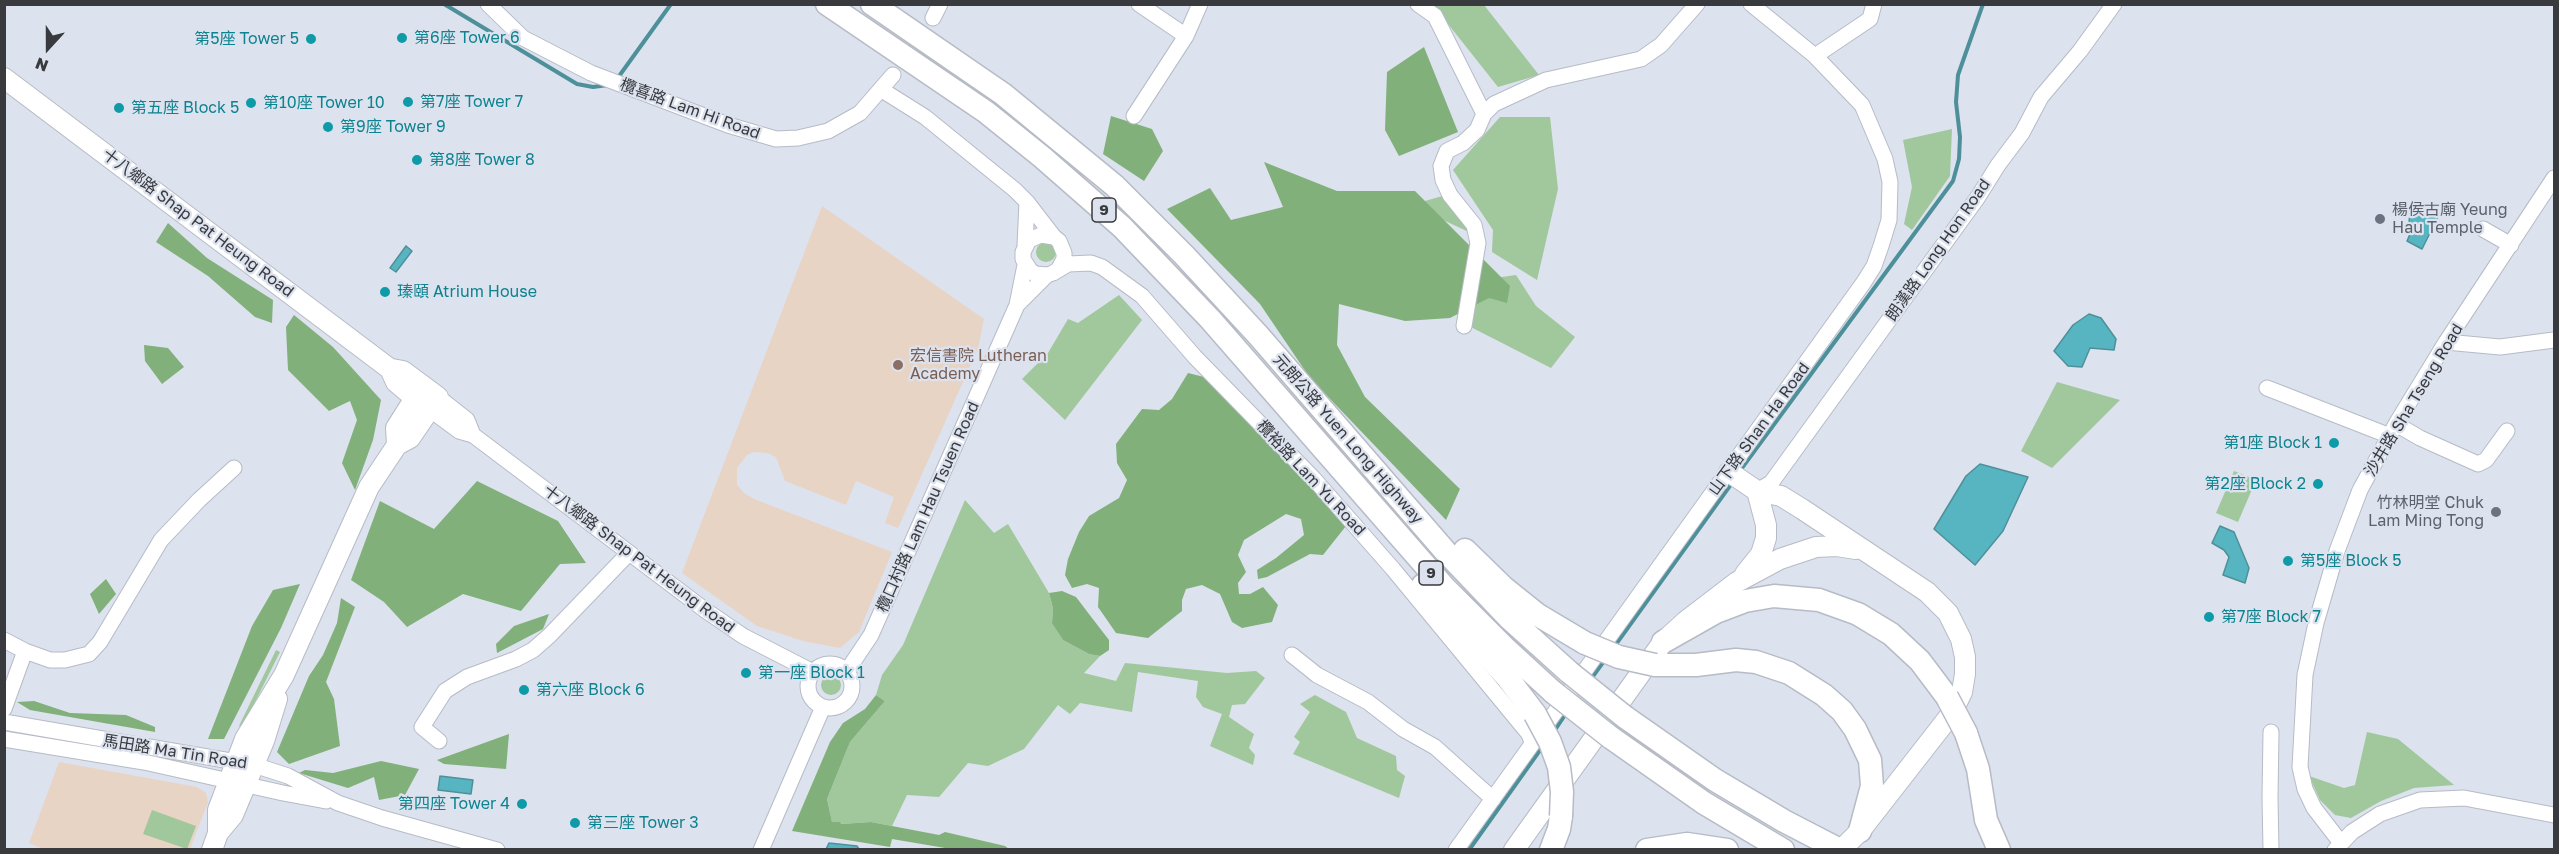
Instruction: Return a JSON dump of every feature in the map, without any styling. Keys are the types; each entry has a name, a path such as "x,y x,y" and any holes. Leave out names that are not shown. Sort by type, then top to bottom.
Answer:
{"highway":[{"name":"元朗公路 Yuen Long Highway","path":"827,4 986,112 1091,198 1122,227 1210,320 1444,587 1553,692 1610,737 1704,803 1783,849"},
{"name":"元朗公路 Yuen Long Highway","path":"872,4 1003,94 1114,186 1184,255 1258,335 1337,428 1485,593 1569,672 1625,717 1715,780 1816,838 1840,849"},
{"path":"1337,428 1390,469 1503,587 1538,615 1585,643 1619,657 1655,665 1696,665 1736,660 1756,662 1789,673 1824,695 1842,711 1855,729 1870,760 1872,786 1860,831"},
{"path":"1336,465 1392,550 1507,677 1535,714 1550,742 1559,767 1562,792 1559,829 1551,849"},
{"path":"1663,642 1716,612 1745,601 1774,596 1819,600 1858,614 1891,634 1920,661 1947,697 1966,733 1978,769 1986,820 1999,849"},
{"path":"1647,849 1693,844 1727,849"}],"main road":[{"name":"十八鄉路 Shap Pat Heung Road","path":"4,78 390,369 396,382 427,398"},
{"path":"215,841 218,810 237,783 245,763 247,734 284,675 369,487 397,445 396,428 427,398"},
{"path":"1742,481 1781,496 1926,592 1941,606 1957,630 1964,648 1962,692 1947,722 1860,831 1840,849"},
{"path":"1514,849 1663,642 1686,621 1737,582 1752,568 1761,554 1766,538 1766,525 1742,481"},
{"path":"1737,582 1780,559 1816,547 1844,546 1867,554"}],"street":[{"name":"欖喜路 Lam Hi Road","path":"488,4 523,38 591,73 728,125 776,139 798,138 828,131 860,113 893,75"},
{"path":"1139,4 1185,36"},
{"path":"1134,116 1185,36 1200,4"},
{"path":"1418,4 1435,16 1484,114"},
{"path":"1464,326 1478,243 1473,225 1450,195 1443,180 1441,166 1447,151 1463,143 1477,130 1484,114 1494,104 1546,80 1641,59 1661,45 1697,4"},
{"name":"山下路 Shan Ha Road","path":"1456,849 1532,742 1742,481 1874,266 1888,220 1891,199 1886,159 1862,105 1815,56 1751,4"},
{"path":"1815,56 1870,19 1874,4"},
{"name":"朗漢路 Long Hon Road","path":"1742,481 1771,483 1978,197 2022,132 2041,98 2080,51 2114,4"},
{"path":"882,90 925,117 1027,202 1059,242 1064,259 1053,273 1035,274 1026,265"},
{"name":"沙井路 Sha Tseng Road","path":"2338,846 2314,808 2302,778 2304,682 2316,623 2337,550 2360,490 2393,430 2446,342 2554,178"},
{"path":"1026,245 1027,202"},
{"path":"2484,229 2511,244"},
{"path":"1026,245 1035,236 1054,237"},
{"name":"欖口村路 Lam Hau Tsuen Road","path":"847,671 872,635 1017,305 1026,265 1023,259 1026,245"},
{"name":"欖裕路 Lam Yu Road","path":"1053,273 1068,264 1091,262 1120,279 1142,296 1195,357 1314,479 1394,569 1529,734 1532,742"},
{"name":"欖口村路 Lam Hau Tsuen Road","path":"1017,305 1053,273"},
{"path":"2446,342 2500,348 2554,340"},
{"path":"2267,388 2420,438 2478,464 2486,460 2507,431"},
{"name":"十八鄉路 Shap Pat Heung Road","path":"427,398 459,431 473,435 743,636 813,672"},
{"path":"4,640 50,660 66,660 89,654 100,642 161,540 234,468"},
{"path":"439,741 422,727 445,691 466,677 516,659 533,650 629,553"},
{"path":"4,709 25,651"},
{"path":"1292,655 1317,675 1368,702 1403,729 1434,747 1492,799"},
{"path":"831,663 847,671 852,680 850,696 839,706 823,707 813,700 808,689 813,672 831,663"},
{"path":"761,849 823,707"},
{"name":"馬田路 Ma Tin Road","path":"4,722 245,763 288,776 338,802 382,818 497,849"},
{"path":"2271,732 2271,849"},
{"name":"馬田路 Ma Tin Road","path":"4,739 144,762 283,794 338,802"},
{"path":"2338,846 2366,822 2380,814 2407,803 2435,798 2471,799 2554,815"}],"shaded area":[{"path":"822,206 984,319 978,348 898,528 885,523 894,497 856,481 846,505 785,481 776,457 767,453 754,452 747,455 737,468 737,485 754,499 892,552 859,632 840,648 803,641 757,626 682,573"},
{"path":"59,762 197,787 206,793 208,802 190,849 46,850 29,843"}],"green space":[{"path":"1433,5 1484,5 1539,75 1498,87"},
{"path":"1424,47 1458,132 1399,156 1385,130 1387,72"},
{"path":"1111,116 1152,129 1163,151 1144,181 1103,154"},
{"path":"1500,117 1550,117 1558,189 1537,280 1492,252 1493,230 1453,170"},
{"path":"1952,129 1950,176 1912,230 1904,224 1912,187 1903,140"},
{"path":"1264,162 1337,191 1415,191 1510,286 1507,303 1489,298 1450,318 1405,321 1339,304 1337,345 1365,397 1460,489 1446,520 1310,378 1260,304 1167,209 1210,188 1231,220 1283,207"},
{"path":"1446,195 1471,233 1411,205"},
{"path":"168,223 207,258 273,300 272,323 255,317 208,276 156,242"},
{"path":"1046,242 1053,245 1056,252 1053,259 1046,262 1039,259 1036,252 1039,245"},
{"path":"1516,275 1536,306 1575,337 1551,368 1459,321 1481,280"},
{"path":"1119,295 1142,320 1065,420 1022,379 1048,353 1068,319 1078,323"},
{"path":"294,315 333,347 381,400 373,440 355,490 342,463 357,420 350,401 329,411 288,370 286,327"},
{"path":"144,345 168,348 184,367 162,384 145,361"},
{"path":"1188,373 1204,377 1309,483 1346,526 1323,555 1310,554 1267,577 1258,579 1257,570 1304,535 1301,519 1286,514 1244,540 1238,555 1246,572 1238,583 1239,594 1250,594 1263,587 1278,605 1272,622 1242,628 1232,622 1220,594 1202,585 1186,589 1182,600 1182,611 1148,638 1116,633 1098,607 1099,588 1087,584 1072,588 1065,575 1068,559 1079,532 1089,516 1119,498 1127,480 1117,463 1116,444 1142,409 1159,410 1172,399"},
{"path":"2057,382 2120,400 2052,468 2021,451"},
{"path":"2234,471 2256,480 2238,522 2216,513"},
{"path":"477,481 558,521 586,563 560,564 521,611 463,594 407,627 384,602 351,580 380,501 434,529"},
{"path":"965,500 994,533 1008,524 1049,593 1053,608 1052,622 1063,640 1089,654 1100,656 1084,673 1116,681 1125,663 1227,673 1256,671 1265,678 1245,704 1232,705 1229,717 1254,734 1249,748 1255,755 1253,765 1210,746 1222,714 1203,707 1196,697 1198,681 1138,672 1132,712 1080,703 1070,714 1058,705 1024,749 988,766 968,763 939,797 907,795 892,826 871,822 840,824 832,822 827,799 850,742 885,701 876,695 882,675 903,645"},
{"path":"106,579 116,594 99,614 90,594"},
{"path":"300,584 281,628 224,739 208,739 252,626 273,590"},
{"path":"1062,591 1076,597 1109,640 1109,650 1100,656 1089,654 1063,640 1052,623 1053,608 1049,593"},
{"path":"341,598 355,607 326,682 334,699 340,746 289,764 277,752 309,676 323,655 337,623"},
{"path":"549,614 543,629 497,653 496,644 514,626"},
{"path":"276,650 280,652 242,728 239,726"},
{"path":"831,675 838,678 841,685 838,692 831,695 824,692 821,685 824,678"},
{"path":"876,695 885,701 850,742 827,799 832,822 841,824 871,822 939,835 945,832 1005,846 1009,849 951,849 892,839 890,847 792,831 830,742 843,723 865,709"},
{"path":"1315,695 1346,712 1357,738 1396,756 1397,770 1405,776 1399,798 1293,754 1300,742 1294,737 1310,712 1300,704"},
{"path":"34,701 70,713 126,715 155,727 155,732 30,710 17,702"},
{"path":"2367,732 2398,739 2454,785 2414,788 2381,801 2351,818 2335,815 2320,800 2309,776 2344,788 2355,785"},
{"path":"509,734 506,769 444,764 437,760"},
{"path":"381,761 419,769 405,795 379,800 374,777 348,788 299,773 305,770 333,773"},
{"path":"152,810 196,826 187,849 143,834"}],"water":[{"path":"2419,208 2438,217 2422,249 2407,241 2413,227 2409,222 2410,214 2412,210"},
{"path":"406,246 412,251 396,272 390,268"},
{"path":"2089,314 2101,318 2116,339 2114,350 2090,348 2082,367 2068,366 2054,351 2073,325"},
{"path":"1980,464 2028,477 2003,531 1975,565 1934,529 1966,476"},
{"path":"2220,526 2234,532 2249,568 2245,583 2223,575 2229,557 2224,550 2212,543"},
{"path":"440,776 473,780 471,794 438,790"},
{"path":"829,843 857,846 859,849 826,849"}],"waterway":[{"path":"444,4 577,84 593,87 608,85"},
{"path":"617,79 671,4"},
{"path":"1739,472 1953,181 1959,159 1960,137 1956,102 1958,75 1983,4"},
{"path":"1614,647 1732,483"},
{"path":"1591,679 1604,661"},
{"path":"1553,733 1567,712"},
{"path":"1469,850 1543,746"}],"place":[{"name":"第6座 Tower 6","path":"402,38"},
{"name":"第5座 Tower 5","path":"311,39"},
{"name":"第7座 Tower 7","path":"408,102"},
{"name":"第10座 Tower 10","path":"251,103"},
{"name":"第五座 Block 5","path":"119,108"},
{"name":"第9座 Tower 9","path":"328,127"},
{"name":"第8座 Tower 8","path":"417,160"},
{"name":"楊侯古廟 Yeung Hau Temple","path":"2380,219"},
{"name":"瑧頤 Atrium House","path":"385,292"},
{"name":"宏信書院 Lutheran Academy","path":"898,365"},
{"name":"第1座 Block 1","path":"2334,443"},
{"name":"第2座 Block 2","path":"2318,484"},
{"name":"竹林明堂 Chuk Lam Ming Tong","path":"2496,512"},
{"name":"第5座 Block 5","path":"2288,561"},
{"name":"第7座 Block 7","path":"2209,617"},
{"name":"第一座 Block 1","path":"746,673"},
{"name":"第六座 Block 6","path":"524,690"},
{"name":"第四座 Tower 4","path":"522,804"},
{"name":"第三座 Tower 3","path":"575,823"}]}
